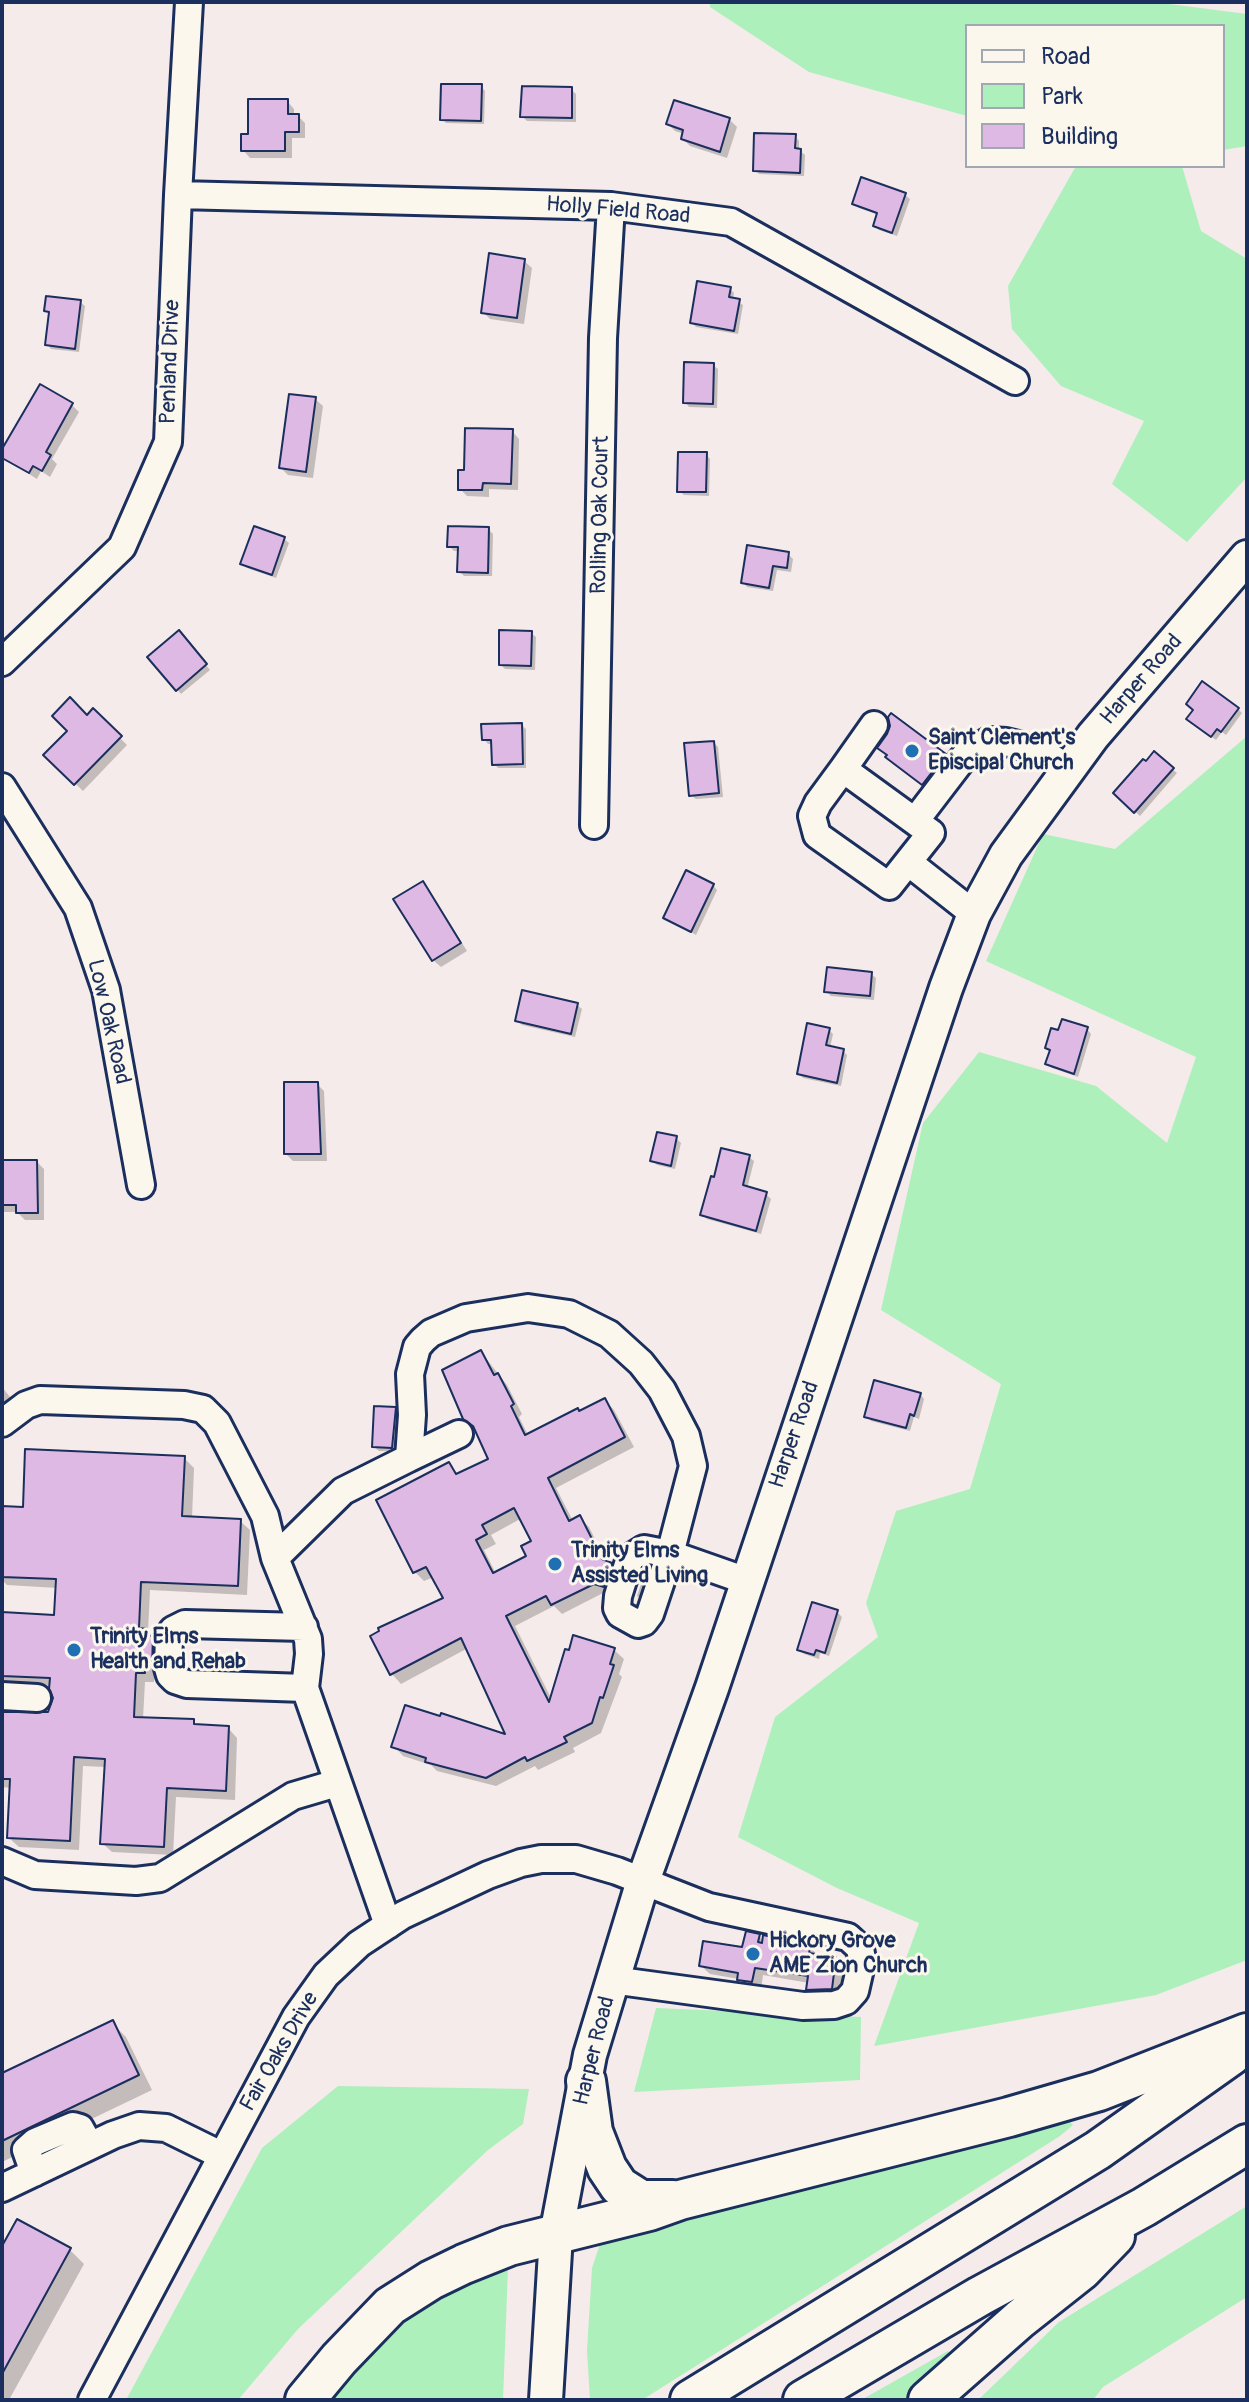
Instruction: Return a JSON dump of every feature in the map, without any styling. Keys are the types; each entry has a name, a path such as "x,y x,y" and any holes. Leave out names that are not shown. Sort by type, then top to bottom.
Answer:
{"highway":[{"path":"305,2400 390,2306 431,2280 509,2246 1009,2117 1099,2091 1247,2033"},
{"path":"690,2400 1098,2150 1247,2044"},
{"path":"586,2081 593,2132 607,2168 619,2186 641,2200 680,2200"},
{"path":"803,2400 980,2296 1144,2207 1247,2144"},
{"path":"928,2400 1020,2319 1082,2270 1144,2207"}],"main road":[{"name":"Harper Road","path":"547,2386 556,2235 590,2055 643,1881 940,1003 974,914 1006,855 1093,736 1247,557"}],"street":[{"name":"Penland Drive","path":"2,662 122,547 168,442 189,2"},
{"name":"Holly Field Road","path":"178,195 611,206 731,222 1015,381"},
{"name":"Rolling Oak Court","path":"594,825 603,338 611,206"},
{"path":"843,769 931,833 889,886 817,835 812,816 818,803 874,725"},
{"path":"915,821 967,753 989,741 1039,750 1069,769"},
{"name":"Low Oak Road","path":"2,787 78,908 106,990 141,1185"},
{"path":"908,862 974,914"},
{"path":"409,1458 412,1415 410,1374 417,1347 431,1333 466,1318 513,1309 555,1310 582,1319 609,1334 641,1363 662,1390 686,1436 693,1466 670,1554 747,1581"},
{"path":"2,1423 26,1405 40,1400 184,1405 203,1409 217,1423 265,1516 275,1558 304,1627 309,1646 305,1688 388,1925"},
{"path":"275,1558 343,1491 459,1434"},
{"path":"304,1627 185,1624 169,1636 168,1668 175,1680 187,1684 305,1688"},
{"path":"2,1696 37,1698"},
{"path":"2,1861 35,1875 136,1881 160,1878 293,1796 337,1783"},
{"name":"Fair Oaks Drive","path":"92,2400 296,2017 326,1975 359,1944 403,1915 488,1875 541,1859 561,1858 591,1862 709,1907 848,1937 860,1948 862,1960 855,1991 846,2001 834,2005 803,2006 612,1980"},
{"path":"2,2188 128,2129 149,2125 166,2128 221,2155"}],"green space":[{"path":"710,2 1154,2 1247,14 1247,146 1225,150 1225,24 965,24 965,115 809,72 710,7"},
{"path":"1075,168 1183,168 1201,231 1247,259 1247,477 1187,542 1112,484 1144,421 1061,386 1012,329 1008,286"},
{"path":"1247,736 1247,1960 1156,1995 874,2046 919,1923 837,1888 738,1837 775,1717 878,1637 866,1603 896,1511 970,1489 1001,1384 881,1310 923,1123 979,1052 1096,1086 1167,1143 1196,1057 986,961 1043,834 1115,849"},
{"path":"656,2008 861,2017 860,2080 634,2092"},
{"path":"338,2086 529,2089 523,2124 488,2150 298,2329 238,2400 126,2400 262,2148"},
{"path":"1067,2118 1073,2125 1060,2136 642,2400 590,2400 587,2351 592,2268 600,2244 608,2238"},
{"path":"1247,2206 1247,2297 1103,2387 1093,2400 978,2400 1059,2322"},
{"path":"504,2260 508,2267 503,2400 324,2400 414,2307"},
{"path":"948,2351 954,2359 909,2400 861,2400"}],"building":[{"path":"441,84 482,84 481,121 440,120"},
{"path":"522,86 572,87 572,118 520,117"},
{"path":"248,99 288,99 288,114 299,114 299,132 285,132 285,151 241,151 241,134 248,134"},
{"path":"674,100 730,118 720,152 681,139 683,130 666,124"},
{"path":"754,133 796,134 795,148 801,149 800,173 753,171"},
{"path":"861,177 906,193 892,233 873,226 877,213 852,204"},
{"path":"489,253 525,259 517,318 481,313"},
{"path":"697,281 731,287 729,297 740,299 734,331 690,323"},
{"path":"46,296 81,300 75,349 45,345 49,312 44,311"},
{"path":"684,362 714,363 713,404 683,403"},
{"path":"40,384 73,403 46,452 51,455 42,471 33,466 29,473 2,458 2,449"},
{"path":"289,394 316,397 306,472 279,468"},
{"path":"465,428 513,429 511,484 483,483 482,490 458,490 458,470 464,470"},
{"path":"678,452 707,452 706,492 677,492"},
{"path":"254,526 285,537 272,575 240,564"},
{"path":"448,526 489,527 488,573 457,572 458,547 447,547"},
{"path":"747,545 789,552 787,568 773,566 769,588 741,583"},
{"path":"179,630 207,664 176,691 147,657"},
{"path":"499,630 532,631 531,666 499,665"},
{"path":"1202,681 1239,708 1221,732 1217,729 1211,737 1186,719 1193,710 1186,704"},
{"path":"70,697 87,715 93,708 122,736 74,785 43,755 67,731 52,716"},
{"name":"Saint Clement's Episcipal Church","path":"891,713 946,754 922,785 877,748 887,734"},
{"path":"522,723 523,764 492,765 491,740 482,740 481,724"},
{"path":"714,741 719,793 689,796 684,743"},
{"path":"1154,751 1174,768 1134,813 1113,793"},
{"path":"686,870 714,884 691,932 663,918"},
{"path":"423,881 461,943 432,961 393,899"},
{"path":"827,967 872,972 870,996 824,992"},
{"path":"522,990 578,1003 571,1034 515,1021"},
{"path":"1062,1019 1088,1027 1074,1074 1045,1064 1050,1050 1045,1048 1051,1028 1058,1030"},
{"path":"807,1023 830,1028 826,1045 844,1049 837,1083 797,1074"},
{"path":"284,1082 318,1082 321,1154 284,1154"},
{"path":"657,1132 677,1136 671,1166 650,1161"},
{"path":"721,1148 750,1155 743,1185 767,1192 756,1231 700,1215"},
{"path":"2,1160 37,1160 38,1213 16,1213 16,1205 2,1205"},
{"name":"Trinity Elms Assisted Living","path":"481,1350 494,1375 498,1373 525,1435 605,1398 625,1437 548,1478 569,1521 580,1515 602,1559 612,1563 604,1587 594,1584 551,1605 546,1596 506,1616 549,1702 565,1649 569,1650 573,1635 615,1648 610,1664 614,1665 603,1698 600,1697 592,1723 564,1737 567,1742 527,1761 525,1757 486,1778 425,1762 426,1758 391,1747 405,1705 505,1734 461,1638 390,1675 370,1636 379,1631 378,1628 443,1598 426,1567 413,1573 376,1500 449,1462 456,1474 488,1459 473,1426 463,1419 442,1370","holes":["514,1508 531,1541 521,1546 526,1556 493,1573 476,1540 487,1534 482,1525"]},
{"path":"874,1380 921,1393 914,1416 910,1414 906,1428 864,1417"},
{"path":"374,1406 396,1407 392,1448 372,1447"},
{"name":"Trinity Elms Health and Rehab","path":"25,1449 185,1456 182,1516 241,1519 238,1586 141,1582 139,1628 147,1629 146,1635 153,1636 152,1665 145,1665 145,1673 136,1673 134,1717 194,1719 194,1724 229,1726 226,1791 167,1788 164,1847 100,1844 105,1759 74,1757 70,1841 7,1838 10,1779 2,1779 2,1712 48,1712 53,1698 49,1689 50,1678 2,1676 2,1612 54,1615 56,1579 2,1577 2,1506 23,1507"},
{"path":"812,1602 838,1610 825,1653 816,1650 814,1655 797,1650"},
{"name":"Hickory Grove AME Zion Church","path":"746,1931 760,1934 758,1942 762,1943 763,1935 811,1945 809,1953 836,1957 832,1989 806,1990 808,1976 755,1968 752,1982 737,1980 738,1973 699,1966 703,1941 742,1947"},
{"path":"113,2020 139,2075 2,2141 2,2073"},
{"path":"17,2219 71,2248 2,2374 2,2246"}],"place":[{"name":"Saint Clement's Episcipal Church","path":"912,751"},
{"name":"Trinity Elms Assisted Living","path":"555,1564"},
{"name":"Trinity Elms Health and Rehab","path":"74,1650"},
{"name":"Hickory Grove AME Zion Church","path":"753,1954"}]}
